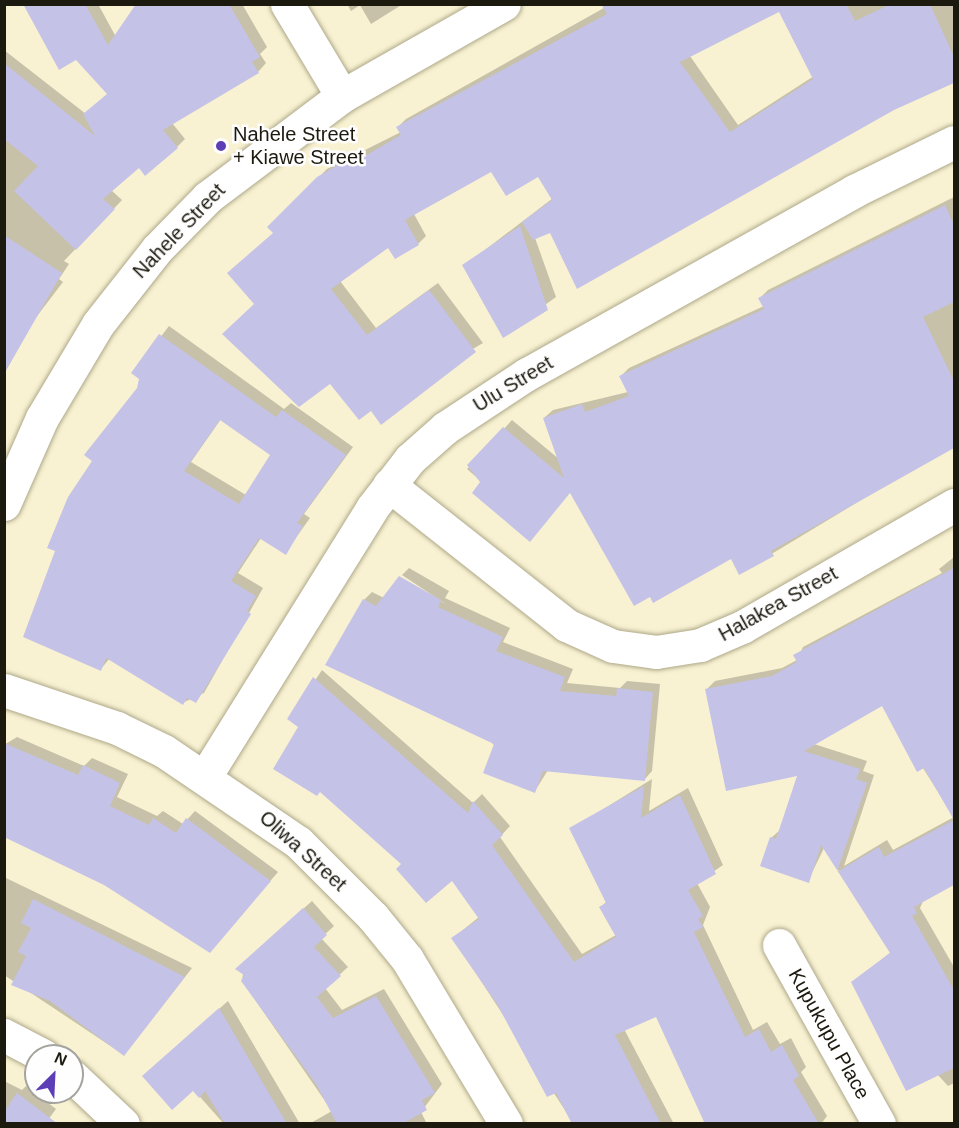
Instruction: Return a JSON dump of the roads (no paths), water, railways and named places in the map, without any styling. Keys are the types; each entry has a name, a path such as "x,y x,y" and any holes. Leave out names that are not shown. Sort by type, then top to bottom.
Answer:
{"street":[{"path":"287,4 342,96"},
{"name":"Nahele Street","path":"4,504 69,370 157,249 252,160 342,96 504,4"},
{"name":"Ulu Street","path":"206,775 390,485 410,459 488,397 854,191 954,141"},
{"name":"Halakea Street","path":"390,485 566,625 613,646 656,652 700,645 742,627 954,505"},
{"name":"Oliwa Street","path":"4,690 117,728 206,775 298,842 373,917 436,1002 506,1124"},
{"name":"Kupukupu Place","path":"779,945 879,1124"},
{"path":"4,1035 24,1046"},
{"path":"84,1087 123,1124"}],"place":[{"name":"Nahele Street + Kiawe Street","path":"221,146"}]}
